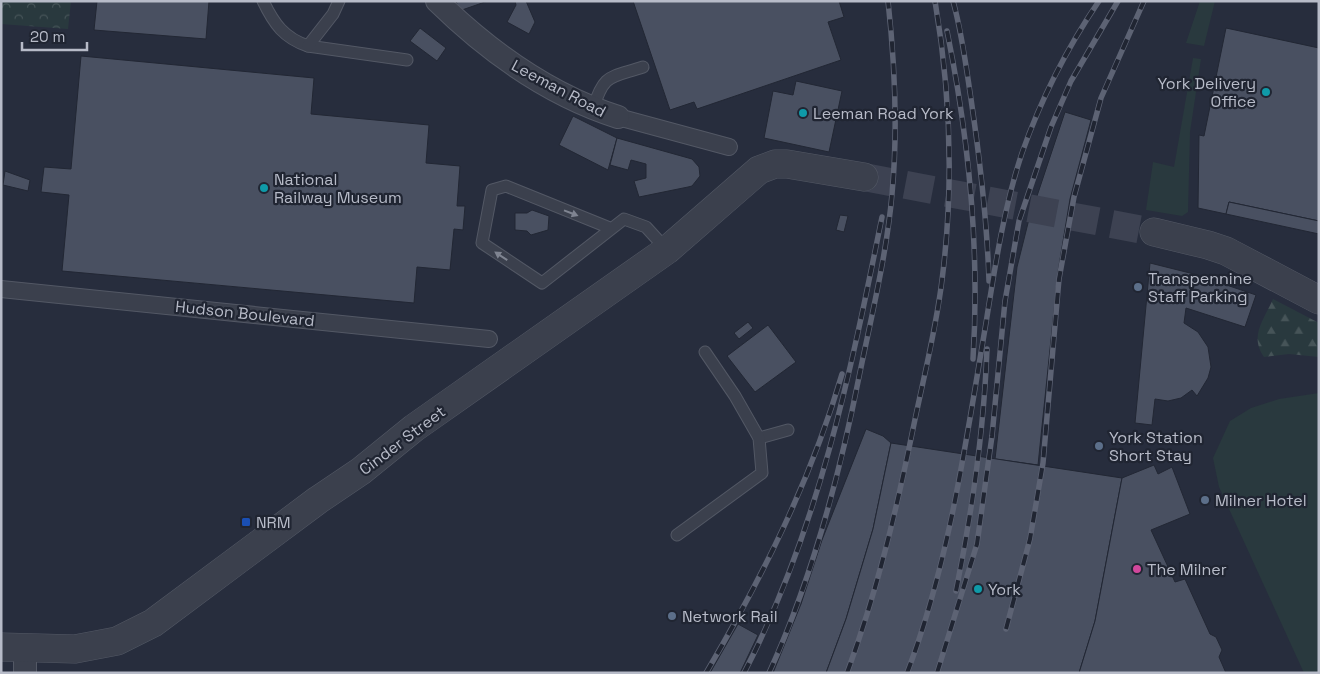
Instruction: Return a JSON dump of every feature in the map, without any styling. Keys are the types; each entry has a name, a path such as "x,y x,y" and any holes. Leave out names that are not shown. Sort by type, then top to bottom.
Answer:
{"street":[{"name":"Leeman Road","path":"437,1 494,53 526,73 593,109 618,118 728,147"},
{"name":"Cinder Street","path":"17,656 116,641 154,623 318,500 361,471 414,428 668,250 759,170 774,164 812,166 864,177"},
{"path":"1154,232 1208,245 1226,252 1319,300"},
{"name":"Hudson Boulevard","path":"1,289 489,339"}],"lane":[{"path":"263,1 281,32 293,41 308,46 407,60"},
{"path":"308,46 333,14 339,1"},
{"path":"593,109 602,84 607,79 643,67"},
{"path":"610,228 506,186 492,190 482,243 542,283 610,228 624,219 646,226 668,250"},
{"path":"677,535 762,473 759,438 735,396 706,352"},
{"path":"759,438 788,430"}],"green space":[{"path":"1,1 71,1 68,29 1,24"},
{"path":"1200,1 1215,1 1204,46 1186,43"},
{"path":"1193,58 1201,59 1190,132 1188,212 1182,216 1146,210 1153,162 1174,167"},
{"path":"1273,299 1319,323 1319,357 1289,354 1264,357 1258,342 1258,335 1262,321"},
{"path":"1319,393 1319,673 1304,673 1219,487 1213,458 1230,421 1251,408 1279,399"}],"building":[{"path":"97,1 209,1 206,39 94,30"},
{"path":"456,1 488,1 459,11"},
{"path":"515,1 526,1 535,22 529,34 507,22 516,5"},
{"path":"633,1 839,1 844,17 828,22 841,60 697,109 694,102 670,110"},
{"path":"420,28 446,48 437,61 410,41"},
{"name":"York Delivery Office","path":"1226,28 1319,48 1319,221 1229,202 1226,214 1198,208 1199,135 1204,136"},
{"path":"81,56 314,78 311,114 429,125 426,163 460,166 457,206 465,206 463,230 454,229 450,270 417,267 414,303 62,271 69,195 41,192 44,167 71,169"},
{"name":"Leeman Road York","path":"796,81 842,91 829,152 764,138 773,91 793,95"},
{"path":"1065,112 1091,120 1070,199 1058,272 1038,465 995,459 1017,267 1028,223"},
{"path":"573,116 617,138 608,170 559,145"},
{"path":"617,138 692,159 699,167 700,176 692,186 639,197 634,181 646,178 646,164 631,160 628,170 610,165"},
{"path":"5,171 30,180 28,191 3,185"},
{"path":"1229,202 1319,221 1319,234 1226,214"},
{"path":"532,210 549,216 548,230 531,235 527,231 515,230 515,213 527,213"},
{"path":"840,215 848,216 844,232 836,230"},
{"path":"1150,263 1194,274 1256,295 1245,327 1186,308 1184,323 1198,332 1208,347 1211,367 1208,378 1197,396 1192,390 1181,398 1168,401 1155,399 1152,425 1135,423"},
{"path":"748,322 753,328 739,339 734,333"},
{"path":"768,325 796,362 755,392 727,356"},
{"path":"866,429 883,436 891,443 873,529 846,619 826,673 773,673 801,604 822,540"},
{"name":"York","path":"891,443 1122,478 1095,621 1079,673 826,673 846,619 873,529"},
{"name":"The Milner","path":"1154,465 1158,474 1172,467 1190,514 1151,530 1175,582 1185,579 1210,634 1216,637 1222,650 1219,657 1226,673 1079,673 1095,621 1122,478"},
{"path":"738,624 758,635 740,673 710,673"}],"tunnel":[{"path":"864,177 1154,232"}],"railway":[{"path":"769,673 798,601 823,528 843,453 883,262 890,216 895,146 894,73 888,1"},
{"path":"847,673 868,612 893,521 929,355 942,280 948,210 949,140 945,71 935,1"},
{"path":"953,1 964,50 977,145 985,213 989,281"},
{"path":"907,673 922,631 946,544 964,456 993,280 1010,194 1029,133 1046,94 1076,37 1099,1"},
{"path":"937,673 977,544 992,436 1005,301 1019,221 1051,127 1071,81 1118,1"},
{"path":"1006,629 1030,539 1043,463 1059,279 1074,197 1101,98 1144,1"},
{"path":"947,31 961,112 971,194 975,276 973,359"},
{"path":"744,673 793,563 812,507 844,392 882,217"},
{"path":"956,591 976,471 987,349"},
{"path":"706,673 747,601 783,528 816,452 842,374"}],"place":[{"name":"York Delivery Office","path":"1266,92"},
{"name":"Leeman Road York","path":"803,113"},
{"name":"National Railway Museum","path":"264,188"},
{"name":"Transpennine Staff Parking","path":"1138,287"},
{"name":"York Station Short Stay","path":"1099,446"},
{"name":"Milner Hotel","path":"1205,500"},
{"name":"NRM","path":"246,522"},
{"name":"The Milner","path":"1137,569"},
{"name":"York","path":"978,589"},
{"name":"Network Rail","path":"672,616"}]}
